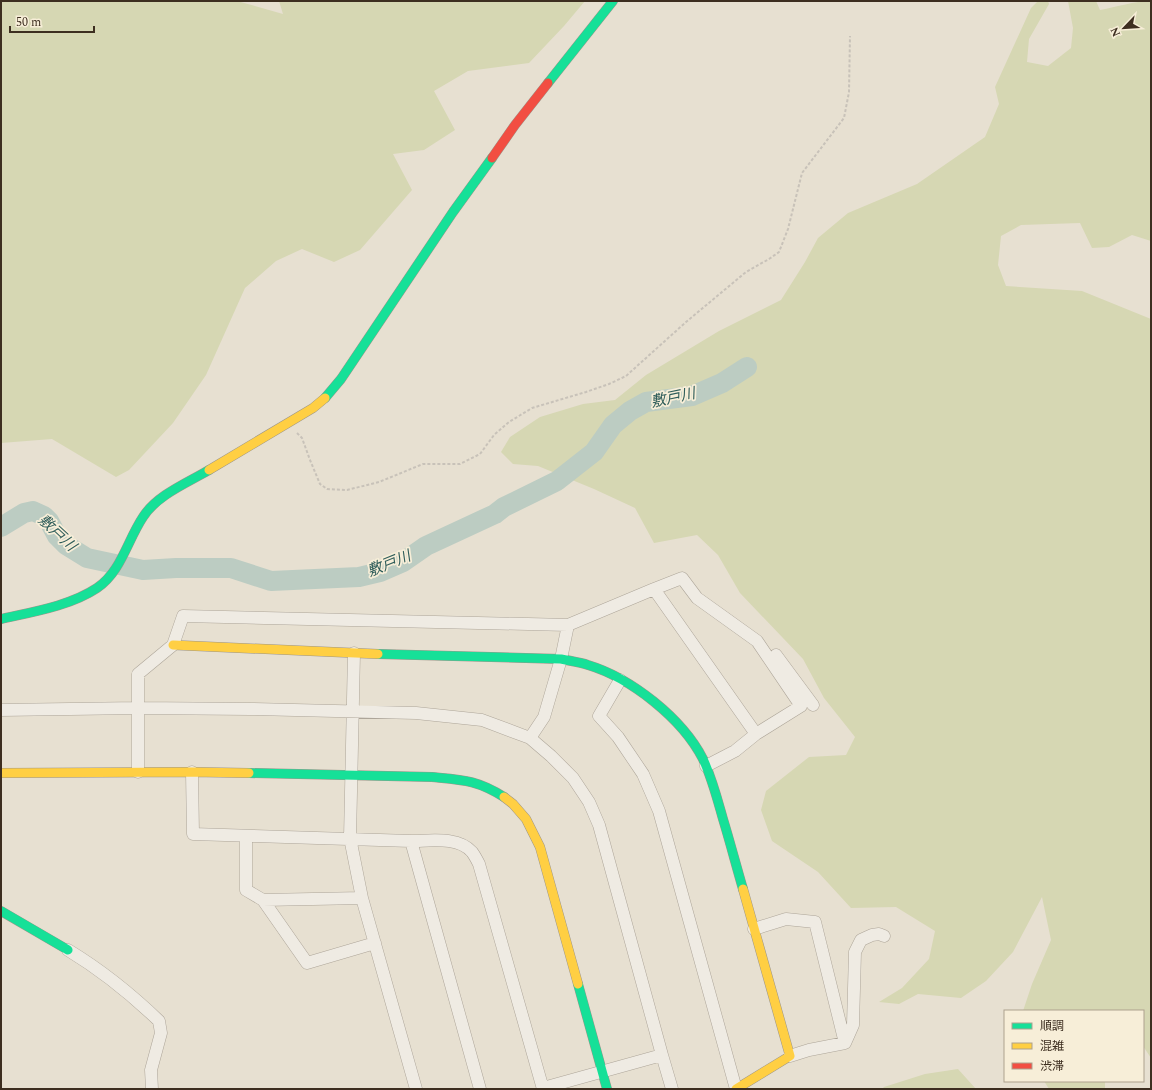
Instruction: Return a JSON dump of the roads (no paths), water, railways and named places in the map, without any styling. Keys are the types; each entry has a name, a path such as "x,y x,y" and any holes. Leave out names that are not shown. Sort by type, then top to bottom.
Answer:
{"street":[{"path":"1,619 64,604 97,588 116,569 135,530 152,506 170,493 289,424 313,408 328,395 341,379 453,212 515,125 612,1"},
{"path":"138,772 138,674 173,645 183,616 568,625 682,578 697,598 757,641 770,647 813,706"},
{"path":"654,590 756,734"},
{"path":"530,738 544,717 561,659 568,625"},
{"path":"706,766 735,752 756,734 801,706 757,641"},
{"path":"173,645 354,653 561,659 587,665 604,671 651,700 668,714 689,737 706,766 713,783 790,1056"},
{"path":"354,653 350,838 362,898 416,1089"},
{"path":"620,680 599,716 618,737 643,774 659,811 736,1089 790,1056 809,1050 845,1043"},
{"path":"1,710 138,708 416,714 482,720 530,738 573,778 589,802 599,825 672,1089"},
{"path":"192,772 193,834 246,837 350,838 410,841 447,840 460,844 472,852 479,864 543,1089 662,1055"},
{"path":"1,773 192,772 388,776 461,780 478,784 497,793 509,801 525,818 540,847 607,1089"},
{"path":"246,837 246,890 263,900 307,962 375,944"},
{"path":"410,841 480,1089"},
{"path":"263,900 362,898"},
{"path":"1,911 83,959 159,1021 161,1033 151,1070 152,1089"},
{"path":"754,929 786,919 814,922 845,1043"},
{"path":"845,1043 853,1026 855,952 861,940 872,935 879,934 884,936"}],"waterway":[{"name":"敷戸川","path":"1,527 24,513 33,511 44,516 49,521 57,536 66,545 87,558 143,570 176,568 231,568 271,581 359,577 380,572 403,562 426,546 495,514 504,507 557,481 594,452 613,425 630,411 646,402 692,396 722,383 747,367"}]}
